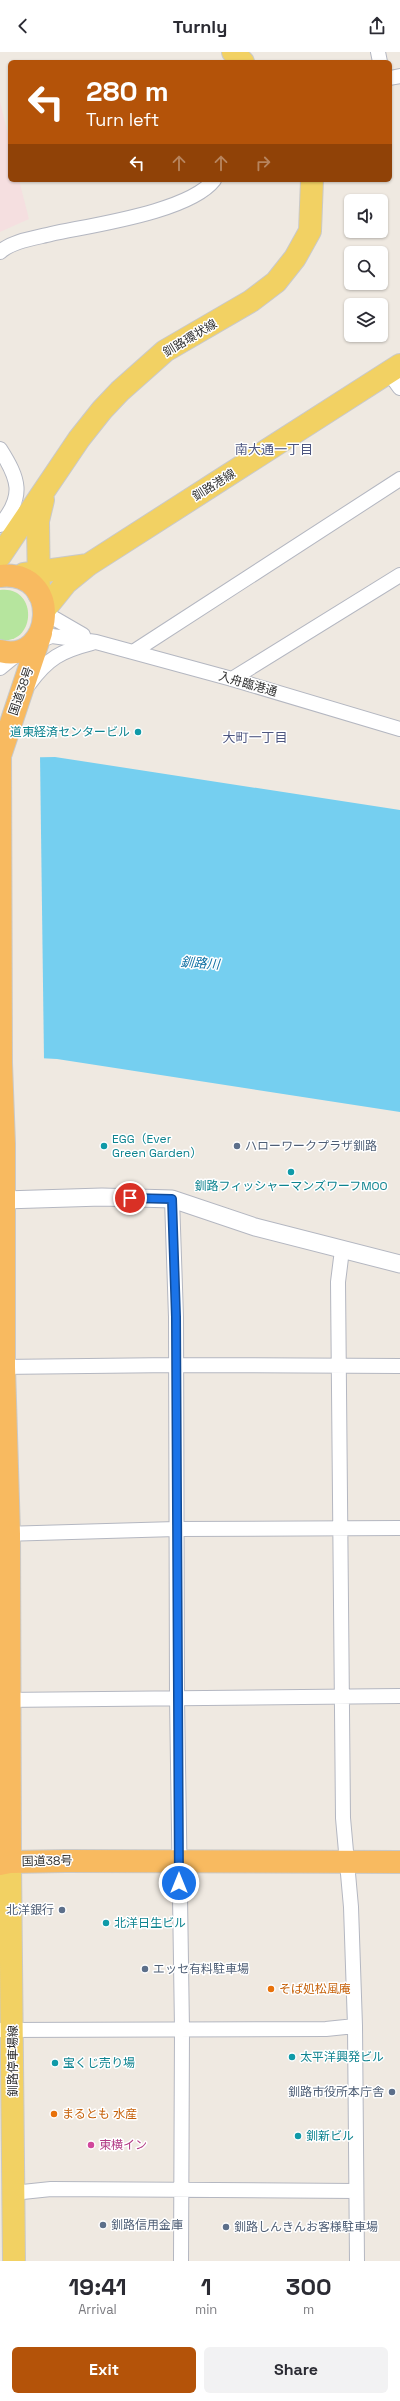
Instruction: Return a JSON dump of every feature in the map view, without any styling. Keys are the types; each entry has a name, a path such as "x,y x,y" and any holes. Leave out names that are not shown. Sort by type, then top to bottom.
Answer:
{"highway":[{"path":"3,570 26,581 38,618"},
{"name":"国道38号","path":"0,651 15,651 38,618"},
{"name":"国道38号","path":"38,618 16,702 0,750 1,1063 4,1200 2,1367 5,1534 3,1862 179,1860 400,1862"}],"main road":[{"path":"233,52 241,60"},
{"name":"釧路環状線","path":"3,570 45,493 102,410 137,375 165,351 251,301 276,282 295,258 310,231 312,182"},
{"name":"釧路港線","path":"38,618 66,583 88,565 396,375"},
{"name":"釧路環状線","path":"38,618 38,521 45,493"},
{"name":"釧路港線","path":"38,618 88,565"},
{"name":"釧路停車場線","path":"3,1862 7,2194 14,2261"}],"street":[{"path":"0,252 7,246 42,236 152,213 206,190 212,182"},
{"path":"0,449 11,466 18,488 10,513 0,525"},
{"path":"133,652 400,480"},
{"path":"232,679 400,575"},
{"path":"38,618 96,642"},
{"path":"38,618 52,636 96,642"},
{"path":"0,668 38,618"},
{"path":"16,702 39,670 52,658 66,650 96,642"},
{"name":"入舟臨港通","path":"96,642 232,679 400,729"},
{"path":"4,1200 94,1197 172,1199 255,1227 400,1264"},
{"path":"172,1199 176,1317 177,1697 182,2029 180,2190 181,2261"},
{"path":"342,1250 338,1275 343,1818 351,1907 355,2026 357,2261"},
{"path":"2,1367 175,1365 400,1366"},
{"path":"5,1534 176,1529 400,1528"},
{"path":"4,1700 177,1697 400,1696"},
{"path":"6,2029 326,2029 355,2026"},
{"path":"7,2194 51,2189 356,2191"}],"shaded area":[{"path":"0,102 8,134 8,182 20,182 29,219 0,232"}],"green space":[{"path":"0,590 12,591 21,596 26,605 28,615 26,625 21,634 12,639 0,640"}],"water":[{"name":"釧路川","path":"55,757 400,810 400,1112 57,1059 0,1056 0,758"}],"pier":[{"path":"40,755 44,1060 0,1058 0,756"}],"place":[{"name":"道東経済センタービル","path":"138,732"},
{"name":"EGG（Ever Green Garden）","path":"104,1146"},
{"name":"ハローワークプラザ釧路","path":"237,1146"},
{"name":"釧路フィッシャーマンズワーフMOO","path":"291,1172"},
{"name":"北洋銀行","path":"62,1910"},
{"name":"北洋日生ビル","path":"106,1923"},
{"name":"エッセ有料駐車場","path":"145,1969"},
{"name":"そば処松風庵","path":"271,1989"},
{"name":"太平洋興発ビル","path":"292,2057"},
{"name":"宝くじ売り場","path":"55,2063"},
{"name":"釧路市役所本庁舎","path":"392,2092"},
{"name":"まるとも 水産","path":"54,2114"},
{"name":"釧新ビル","path":"298,2136"},
{"name":"東横イン","path":"91,2145"},
{"name":"釧路信用金庫","path":"103,2225"},
{"name":"釧路しんきんお客様駐車場","path":"226,2227"}],"district":[{"name":"南大通一丁目","path":"274,449"},
{"name":"大町一丁目","path":"255,737"}],"route":[{"path":"130,1198 172,1199 176,1317 175,1365 179,1883"}]}
